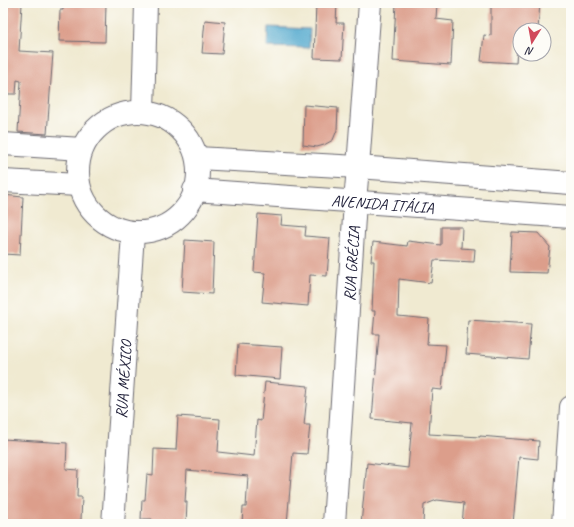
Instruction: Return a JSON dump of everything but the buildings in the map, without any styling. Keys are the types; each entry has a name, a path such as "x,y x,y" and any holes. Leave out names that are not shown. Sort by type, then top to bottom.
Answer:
{"street":[{"path":"142,112 146,3"},
{"name":"RUA GRÉCIA","path":"334,524 355,202 370,3"},
{"path":"142,112 162,117 178,128 190,143 197,158 198,178 184,210 170,223 153,230 132,234 105,222 93,212 84,199 79,185 78,166 82,149 96,128 118,115 142,112"},
{"path":"3,144 82,149"},
{"path":"197,158 358,167 571,183"},
{"path":"3,181 79,185"},
{"name":"AVENIDA ITÁLIA","path":"194,190 571,217"},
{"name":"RUA MÉXICO","path":"113,524 132,234"},
{"path":"563,524 571,407"}],"water":[{"path":"268,27 310,29 309,48 267,47"}]}
